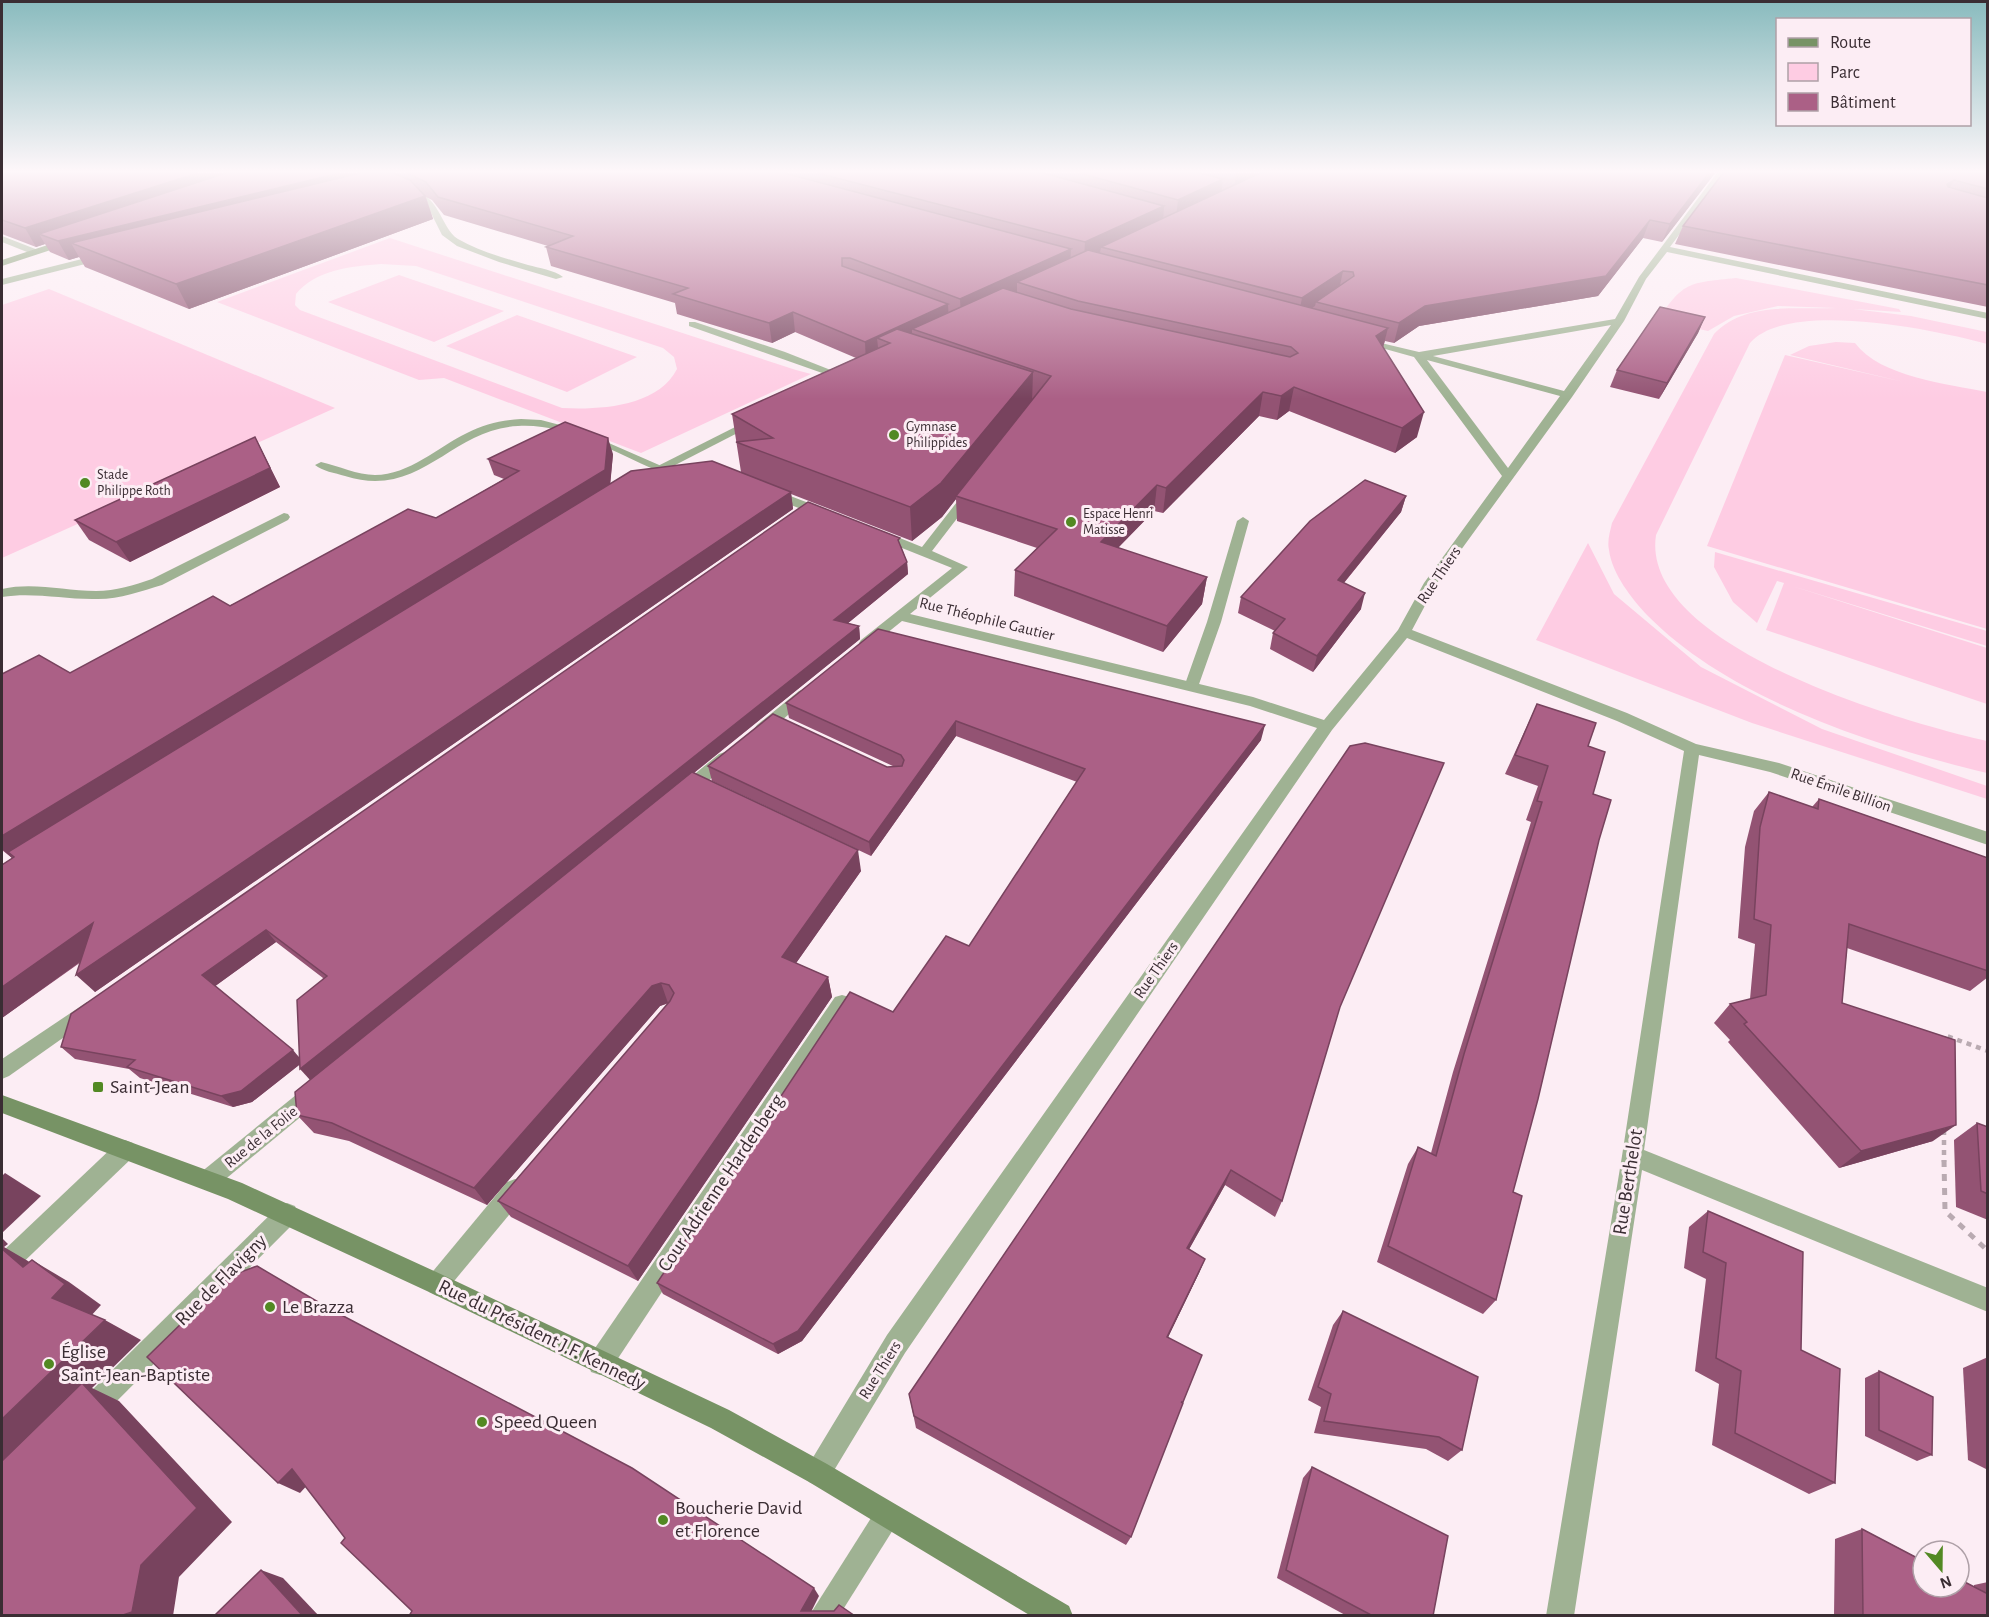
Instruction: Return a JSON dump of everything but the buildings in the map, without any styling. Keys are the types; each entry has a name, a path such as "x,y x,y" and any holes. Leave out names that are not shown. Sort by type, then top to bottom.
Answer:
{"main road":[{"path":"2,263 45,248"},
{"name":"Rue du Président J.F. Kennedy","path":"2,1104 208,1180 287,1214 720,1419 818,1473 1051,1613"}],"street":[{"path":"25,248 34,252"},
{"path":"470,248 559,277"},
{"path":"1418,355 1620,321 1642,279 1666,249 1988,316"},
{"path":"2,282 110,255"},
{"name":"Rue Thiers","path":"818,1473 896,1344 1327,726 1404,632 1431,583 1620,321"},
{"path":"692,324 781,354 841,381 856,373"},
{"path":"1349,336 1568,396"},
{"path":"1418,355 1509,477"},
{"path":"633,482 660,468 687,460 764,417"},
{"path":"321,465 373,479 388,477 402,472 481,430 499,424 529,421 550,423 660,468"},
{"path":"924,552 980,481"},
{"path":"756,487 840,519"},
{"path":"789,521 808,507"},
{"path":"2,593 35,589 99,595 138,589 158,582 284,517"},
{"path":"1191,687 1214,622 1243,521"},
{"name":"Rue Théophile Gautier","path":"871,531 961,567 900,616"},
{"path":"855,653 900,616"},
{"name":"Rue Théophile Gautier","path":"900,616 1253,702 1327,726"},
{"name":"Rue Émile Billion","path":"1404,632 1622,717 1692,748 1773,767 1988,839"},
{"path":"668,805 819,682"},
{"path":"774,719 794,728"},
{"name":"Rue Berthelot","path":"1560,1616 1633,1156 1692,748"},
{"path":"695,782 716,792"},
{"path":"2,1070 97,1003"},
{"name":"Cour Adrienne Hardenberg","path":"600,1363 842,1003"},
{"name":"Rue de la Folie","path":"208,1180 327,1083"},
{"path":"2,1267 125,1150"},
{"path":"1633,1156 1988,1300"},
{"path":"437,1284 531,1172"},
{"name":"Rue de Flavigny","path":"75,1425 287,1214"},
{"path":"822,1616 887,1516"}],"path":[{"path":"1944,1046 1944,1035 1988,1051"},
{"path":"1944,1128 1945,1211 1988,1251"}],"green space":[{"path":"362,248 422,248 811,374 641,453 444,378 419,380 217,302","holes":["381,264 416,266 663,348 674,357 677,369 668,382 656,391 642,399 610,407 562,408 300,310 295,305 296,294 313,279 335,271"]},
{"path":"399,275 504,311 434,342 328,302"},
{"path":"1736,278 1899,309 1901,312 1853,309 1911,316 1987,332 1987,344 1900,326 1828,320 1796,323 1769,330 1750,343 1656,535 1662,575 1689,612 1732,645 1785,673 1842,697 1899,717 1987,741 1987,773 1852,734 1762,695 1720,672 1682,646 1648,616 1618,577 1608,547 1612,523 1714,334 1727,323 1756,312 1788,308 1836,308 1778,306 1734,316 1708,331 1658,320 1682,290 1698,283"},
{"name":"Stade Philippe Roth","path":"49,289 335,408 2,558 2,305"},
{"path":"517,315 637,357 567,392 446,346"},
{"path":"1836,342 1855,343 1866,355 1897,371 1935,382 1987,392 1987,629 1707,546 1785,355 1904,382 1790,355 1809,346"},
{"path":"1588,543 1614,594 1701,667 1822,729 1987,786 1987,799 1752,723 1536,640"},
{"path":"1715,552 1987,631 1987,646 1792,586 1987,648 1987,704 1766,630 1784,583 1777,581 1757,623 1733,602 1714,567"}],"place":[{"name":"Gymnase Philippides","path":"894,435"},
{"name":"Stade Philippe Roth","path":"85,483"},
{"name":"Espace Henri Matisse","path":"1071,522"},
{"name":"Saint-Jean","path":"98,1087"},
{"name":"Le Brazza","path":"270,1307"},
{"name":"Église Saint-Jean-Baptiste","path":"49,1364"},
{"name":"Speed Queen","path":"482,1422"},
{"name":"Boucherie David et Florence","path":"663,1520"}]}
